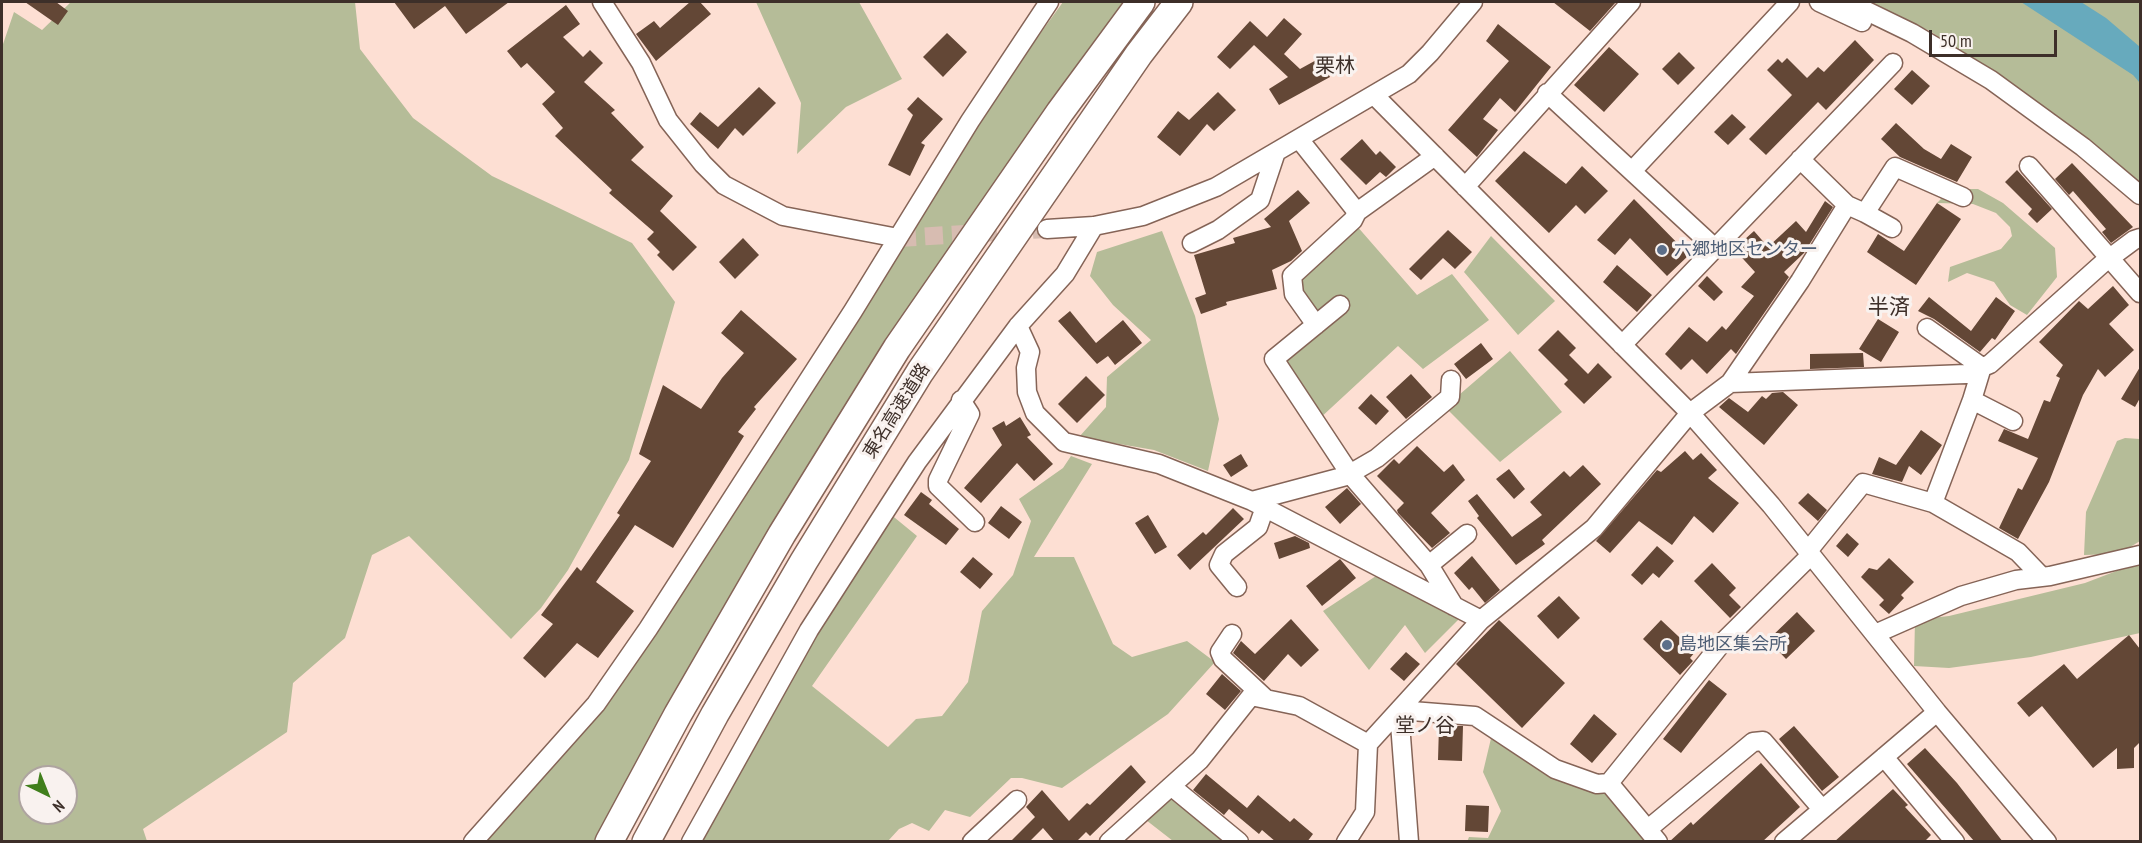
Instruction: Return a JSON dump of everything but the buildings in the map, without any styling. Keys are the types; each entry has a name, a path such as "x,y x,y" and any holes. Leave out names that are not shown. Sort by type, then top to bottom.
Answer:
{"highway":[{"name":"東名高速道路","path":"609,842 678,714 782,534 897,348 1053,122 1142,2"},
{"name":"東名高速道路","path":"646,842 715,714 804,561 920,372 1126,73 1179,2"}],"street":[{"path":"602,2 640,63 668,120 703,164 724,185 783,216 898,238"},
{"path":"473,842 596,704 757,462 970,121 1049,2"},
{"path":"1047,229 1094,226 1143,216 1181,203 1216,187 1409,74 1446,36 1473,2"},
{"path":"1465,187 1631,2"},
{"path":"1632,171 1790,2"},
{"path":"1819,2 1935,57 1960,62"},
{"path":"1848,2 1912,33 1991,80 2083,147 2140,195"},
{"path":"1622,345 1893,63"},
{"path":"1547,93 1715,248"},
{"path":"1374,95 1690,413 1809,553 1937,712 2047,842"},
{"path":"1299,139 1357,212"},
{"path":"1192,243 1218,230 1260,200 1276,152"},
{"path":"1316,326 1294,294 1292,276 1353,220 1357,212 1435,156"},
{"path":"1800,159 1847,205 1892,228"},
{"path":"2028,166 2140,293"},
{"path":"1865,213 1895,167 1963,197"},
{"path":"1346,842 1365,812 1368,744 1481,620 1594,528 1690,413 1730,383 1800,281 1847,205"},
{"path":"691,842 809,630 917,462 1018,326 1065,274 1094,226"},
{"path":"1730,383 1966,374 1990,364 2109,259 2140,238"},
{"path":"1340,305 1274,359 1350,474 1430,565 1454,606"},
{"path":"1018,326 1030,352 1026,368 1027,392 1035,413 1064,442 1159,464 1259,504 1481,620"},
{"path":"1927,328 1982,368"},
{"path":"1933,503 1982,368"},
{"path":"1259,504 1350,474 1377,459 1450,389"},
{"path":"961,400 970,414 938,480 938,486 975,522"},
{"path":"1971,400 2013,421"},
{"path":"1399,710 1475,716 1555,769 1597,784 1609,783 1722,643 1809,553 1863,483 1933,503 2018,552 2042,577"},
{"path":"1237,586 1219,564 1224,554 1258,527 1259,504"},
{"path":"1430,565 1467,534"},
{"path":"1875,634 1961,596 2016,580 2042,577 2140,555"},
{"path":"1232,634 1220,652 1223,659 1266,699"},
{"path":"1109,842 1200,760 1251,696 1299,706 1368,744"},
{"path":"1399,710 1409,842"},
{"path":"1784,842 1937,712"},
{"path":"1609,783 1653,835 1753,742 1763,741 1822,809"},
{"path":"1884,758 1946,838"},
{"path":"1172,786 1239,842"},
{"path":"972,842 1017,800"}],"green space":[{"path":"71,2 355,2 360,49 413,118 492,176 632,243 675,302 629,460 568,570 541,608 511,639 409,536 372,555 345,638 293,683 287,732 143,829 147,841 2,842 2,47 14,12 42,30"},
{"path":"756,2 859,2 902,79 846,107 797,154 801,103"},
{"path":"1063,2 1134,2 867,369 746,567 596,841 484,842 673,607 967,135"},
{"path":"1858,2 2140,2 2140,187 2052,116 1930,31"},
{"path":"1934,189 1978,189 2003,203 2055,248 2057,277 2027,315 2010,305 1994,282 1967,273 1948,282 1950,267 2001,249 2012,236 2010,227 1996,213 1973,204 1937,203 1941,199"},
{"path":"1356,225 1417,295 1452,274 1489,320 1423,369 1398,346 1318,420 1276,362 1319,325 1294,277"},
{"path":"1162,231 1195,316 1219,419 1208,471 1154,450 1079,437 1106,407 1107,377 1151,340 1113,305 1090,276 1097,252"},
{"path":"1491,236 1555,301 1518,335 1464,272"},
{"path":"1510,351 1562,412 1500,462 1445,407"},
{"path":"2125,438 2140,439 2140,541 2119,554 2084,555 2086,512 2117,441"},
{"path":"1071,456 1092,464 1034,557 1074,557 1113,644 1132,657 1187,641 1215,662 1168,714 1062,788 1022,778 1011,778 970,817 945,810 929,831 912,823 899,829 888,841 698,842 801,660 889,513 917,536 812,686 888,747 916,719 942,716 968,682 982,611 1013,575 1031,521 1019,499 1063,468"},
{"path":"2140,562 2140,633 2031,657 1949,668 1914,666 1915,620 1949,616 2085,583"},
{"path":"1379,574 1459,619 1425,653 1405,625 1369,670 1323,611"},
{"path":"1493,730 1599,789 1611,798 1648,842 1467,842 1469,837 1488,838 1501,811 1483,772"},
{"path":"1170,797 1240,841 1173,841 1146,820"}],"water":[{"path":"2021,2 2081,2 2106,18 2140,47 2140,83 2133,75"}],"tunnel":[{"path":"898,238 1047,229"}],"place":[{"name":"六郷地区センター","path":"1662,250"},
{"name":"島地区集会所","path":"1667,645"}],"district":[{"name":"栗林","path":"1335,66"},
{"name":"半済","path":"1889,308"},
{"name":"堂ノ谷","path":"1425,726"}]}
